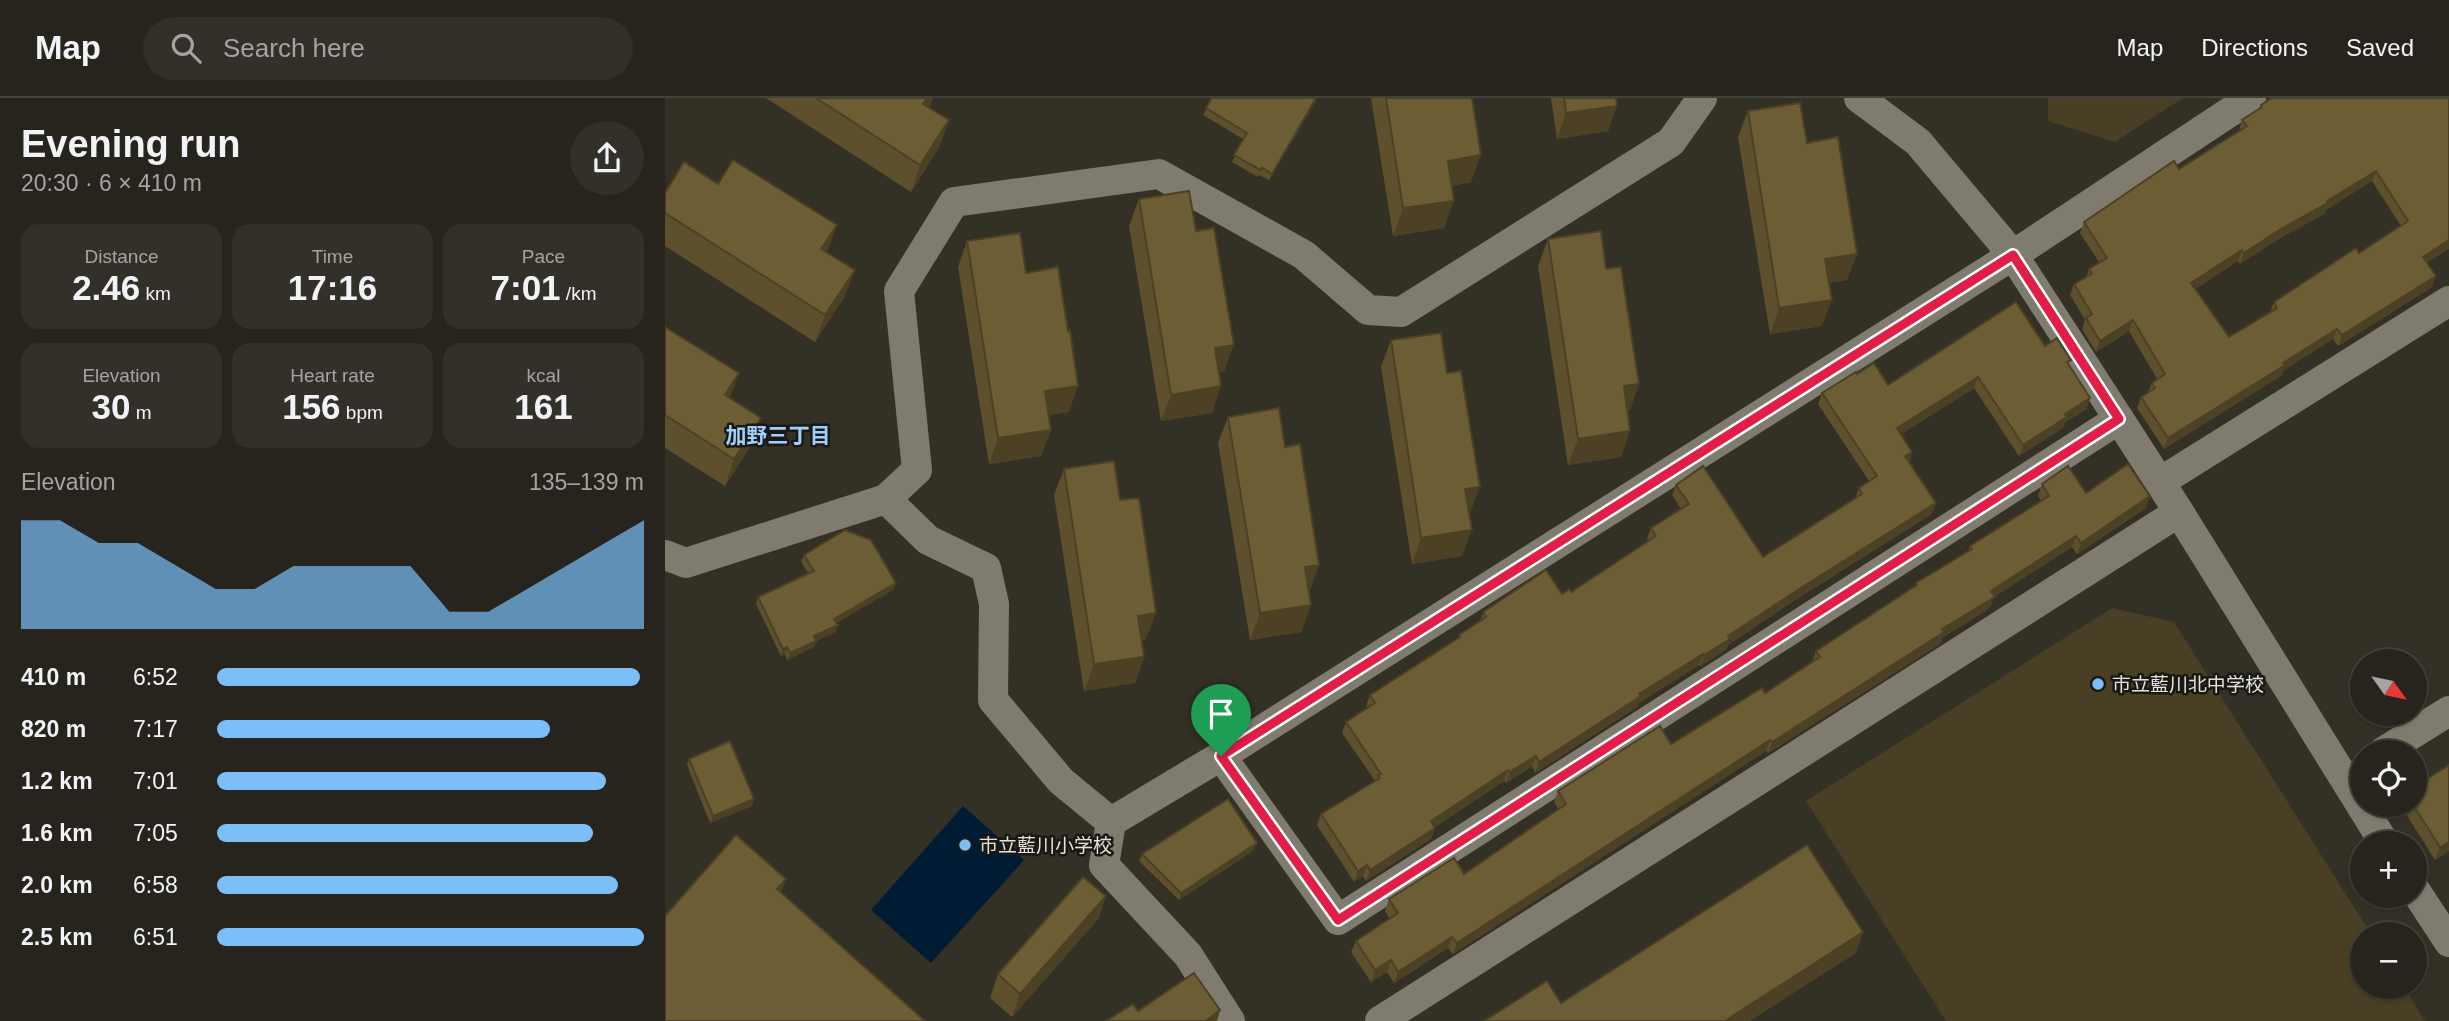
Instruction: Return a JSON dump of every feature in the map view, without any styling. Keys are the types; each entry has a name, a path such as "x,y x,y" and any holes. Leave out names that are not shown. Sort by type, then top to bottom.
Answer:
{"street":[{"path":"665,555 686,563 886,499 918,470 899,291 954,202 1159,174 1304,255 1368,310 1401,312 1671,142 1702,98"},
{"path":"1859,98 1918,142 2013,255 2179,512 2350,768"},
{"path":"1230,1021 1188,955 1104,865 1111,822 1221,756 2013,255 2251,98"},
{"path":"2160,482 2449,300"},
{"path":"1221,756 1338,920 2119,419"},
{"path":"886,499 928,540 986,568 994,604 993,700 1061,781 1111,822"},
{"path":"1380,1021 2179,512"},
{"path":"2402,740 2449,710"},
{"path":"2427,908 2449,943"}],"shaded area":[{"path":"2048,98 2183,98 2115,142 2048,121"},
{"name":"市立藍川北中学校","path":"2112,608 2174,622 2350,901 2350,908 2355,908 2363,922 2350,922 2350,999 2411,999 2425,1021 1946,1021 1806,801"}],"water":[{"path":"963,806 1024,860 931,963 871,910"}],"building":[{"path":"816,98 927,98 923,104 949,120 920,165"},
{"path":"1212,98 1316,98 1272,174 1234,155 1247,133 1206,108"},
{"path":"1386,98 1472,98 1481,155 1448,161 1454,201 1403,208"},
{"path":"1564,98 1616,98 1617,106 1566,113"},
{"path":"2272,98 2449,98 2449,240 2423,257 2436,276 2342,335 2337,329 2168,438 2141,397 2155,388 2152,383 2165,374 2133,320 2100,341 2086,318 2092,314 2074,284 2092,274 2089,269 2107,258 2084,222 2174,161 2179,169 2247,126 2242,120 2262,107 2261,105","holes":["2376,171 2408,221 2359,253 2356,248 2274,302 2277,308 2229,337 2191,283 2242,250 2244,253 2328,203 2327,201"]},
{"path":"1800,103 1807,143 1838,137 1857,254 1825,259 1832,300 1779,308 1748,111"},
{"path":"733,160 837,225 821,249 855,270 825,315 665,213 665,193 684,162 718,184"},
{"path":"1189,191 1196,231 1214,228 1234,345 1215,348 1221,386 1171,395 1139,199"},
{"path":"1601,231 1606,269 1621,267 1639,384 1624,386 1630,431 1578,439 1548,239"},
{"path":"1020,233 1026,273 1058,267 1078,386 1045,391 1051,430 998,438 967,241"},
{"path":"2016,302 2045,346 2057,338 2071,360 2067,362 2090,398 2065,414 2067,417 2023,445 1978,377 1897,428 1912,452 1905,456 1936,503 1799,589 1728,636 1730,639 1639,694 1641,696 1539,762 1536,756 1510,772 1508,770 1431,821 1435,828 1370,870 1367,865 1358,871 1321,814 1380,778 1378,775 1381,774 1346,722 1375,703 1370,695 1460,637 1459,635 1486,617 1483,612 1546,570 1562,594 1569,589 1571,592 1656,536 1651,528 1689,504 1676,485 1703,466 1763,557 1862,494 1859,488 1877,476 1822,393 1874,363 1888,385"},
{"path":"665,327 739,373 725,395 761,418 734,459 665,415"},
{"path":"1441,333 1447,373 1461,371 1480,487 1465,489 1472,530 1421,538 1391,340"},
{"path":"1279,408 1285,447 1300,444 1319,565 1305,567 1311,605 1260,613 1228,417"},
{"path":"1114,461 1120,500 1139,498 1156,613 1138,616 1144,657 1094,664 1064,469"},
{"path":"2128,464 2150,496 2081,543 2076,536 1991,591 1995,597 1942,629 1944,632 1772,742 1770,740 1457,943 1452,937 1398,972 1391,960 1375,970 1356,941 1398,913 1389,899 1454,858 1464,874 1566,804 1558,791 1660,726 1671,744 1762,688 1765,693 1820,657 1816,651 1917,585 1916,583 1972,549 1970,546 2049,496 2042,484 2068,466 2086,493"},
{"path":"845,530 871,540 896,583 834,619 838,625 814,636 816,641 790,653 787,647 783,649 758,597 814,571 804,555"},
{"path":"730,741 754,799 713,816 689,759"},
{"path":"2449,765 2449,842 2440,847 2421,817 2427,817 2427,779"},
{"path":"1228,799 1257,843 1181,893 1142,854"},
{"path":"736,835 786,879 777,889 925,1021 665,1021 665,916"},
{"path":"1807,845 1863,932 1725,1021 1484,1021 1547,981 1561,1003"},
{"path":"1083,877 1106,896 1020,994 998,974"},
{"path":"1194,973 1220,1010 1206,1021 1106,1021 1133,1004 1138,1011"}],"place":[{"name":"市立藍川北中学校","path":"2098,684"},
{"name":"市立藍川小学校","path":"965,845"}],"district":[{"name":"加野三丁目","path":"778,436"}],"route":[{"path":"2013,255 2119,419 1338,920 1221,756 2013,255"}]}
